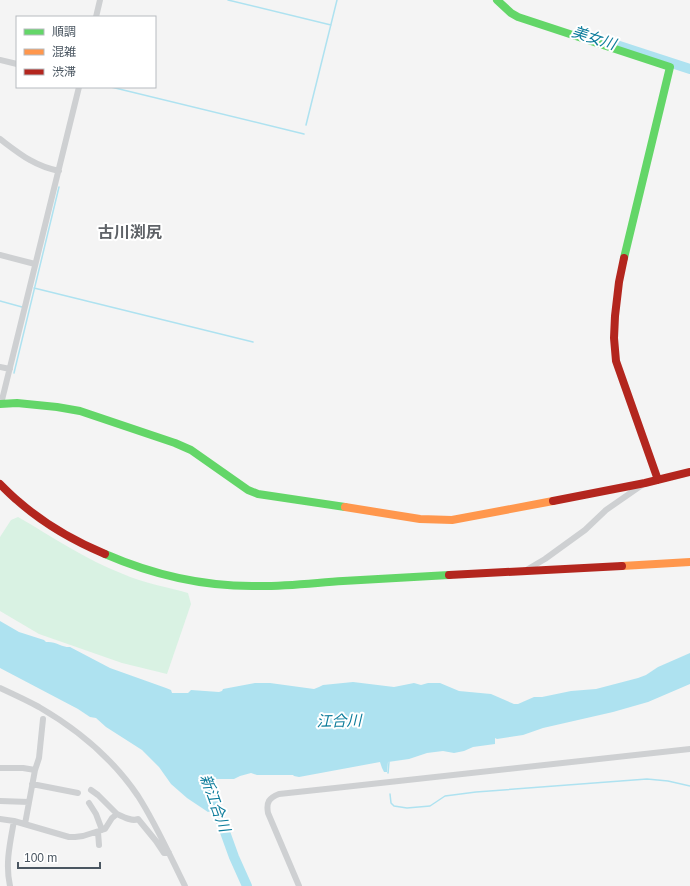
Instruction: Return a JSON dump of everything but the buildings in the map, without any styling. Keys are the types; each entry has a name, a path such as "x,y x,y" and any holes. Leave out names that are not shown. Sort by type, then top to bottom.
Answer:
{"street":[{"path":"96,16 100,0"},
{"path":"497,0 511,13 518,17 670,67 621,270 616,295 614,320 616,361 658,480"},
{"path":"0,60 16,64"},
{"path":"79,88 10,369 0,404 17,403 80,411 175,443 191,450 218,468 242,487 258,494 420,519 452,520 468,518 645,483 690,472"},
{"path":"0,139 32,162 59,171"},
{"path":"0,255 35,264"},
{"path":"0,367 10,369"},
{"path":"526,570 544,560 585,530 606,510 645,483"},
{"path":"0,484 24,506 77,540 136,567 178,579 227,586 258,586 690,562"},
{"path":"0,688 37,706 55,717 89,742 110,762 138,797 169,854 184,886"},
{"path":"25,824 32,784 39,758 43,719"},
{"path":"299,886 268,813 267,805 269,800 279,794 690,749"},
{"path":"0,768 24,768 35,770"},
{"path":"32,784 78,793"},
{"path":"91,790 98,794 117,814 131,819 138,819 164,853 169,854"},
{"path":"0,801 29,802"},
{"path":"88,803 96,814 100,831 99,845"},
{"path":"0,819 14,821 69,837 75,837 105,829 109,822 117,814"},
{"path":"10,886 8,860 14,821"}],"green space":[{"path":"18,517 83,555 109,568 139,580 188,593 191,604 167,674 122,663 39,634 0,611 0,537 11,520"}],"water":[{"name":"江合川","path":"0,621 19,632 46,642 53,642 70,647 110,668 171,690 172,693 188,693 191,690 219,692 223,689 255,683 270,683 314,689 323,685 353,682 394,687 414,683 421,685 428,683 440,683 459,691 491,694 514,704 518,704 534,697 542,697 571,691 596,689 638,678 646,675 658,667 690,653 690,684 648,702 613,712 543,728 523,735 497,739 495,738 495,744 473,747 454,753 443,751 427,753 409,759 388,762 387,772 384,772 380,762 299,777 293,775 257,775 251,773 234,779 215,779 208,784 215,796 220,797 221,808 208,812 187,798 171,784 159,767 142,750 106,727 96,718 90,717 78,709 0,668"}],"waterway":[{"path":"228,0 331,25"},
{"path":"306,125 337,0"},
{"name":"美女川","path":"601,40 690,69"},
{"path":"115,88 304,134"},
{"path":"14,373 59,187"},
{"path":"34,288 253,342"},
{"path":"0,301 22,307"},
{"path":"388,773 389,762"},
{"path":"390,794 391,803 394,806 407,808 430,806 445,796 476,792 647,779 668,781 690,786"},
{"name":"新江合川","path":"212,796 234,857 247,886"}],"traffic: fast":[{"path":"497,0 511,13 518,17 670,67 624,258"},
{"path":"0,404 17,403 80,411 175,443 191,450 248,490 258,494 345,507"},
{"path":"105,554 122,561 177,578 214,584 264,586 449,575"}],"traffic: slow":[{"path":"345,507 420,519 452,520 553,501"},
{"path":"622,566 690,562"}],"traffic: jam":[{"path":"624,258 619,282 615,316 614,338 616,361 658,480"},
{"path":"553,501 645,483 690,472"},
{"path":"0,484 28,509 48,524 70,537 105,554"},
{"path":"449,575 622,566"}],"district":[{"name":"古川渕尻","path":"130,232"}]}
